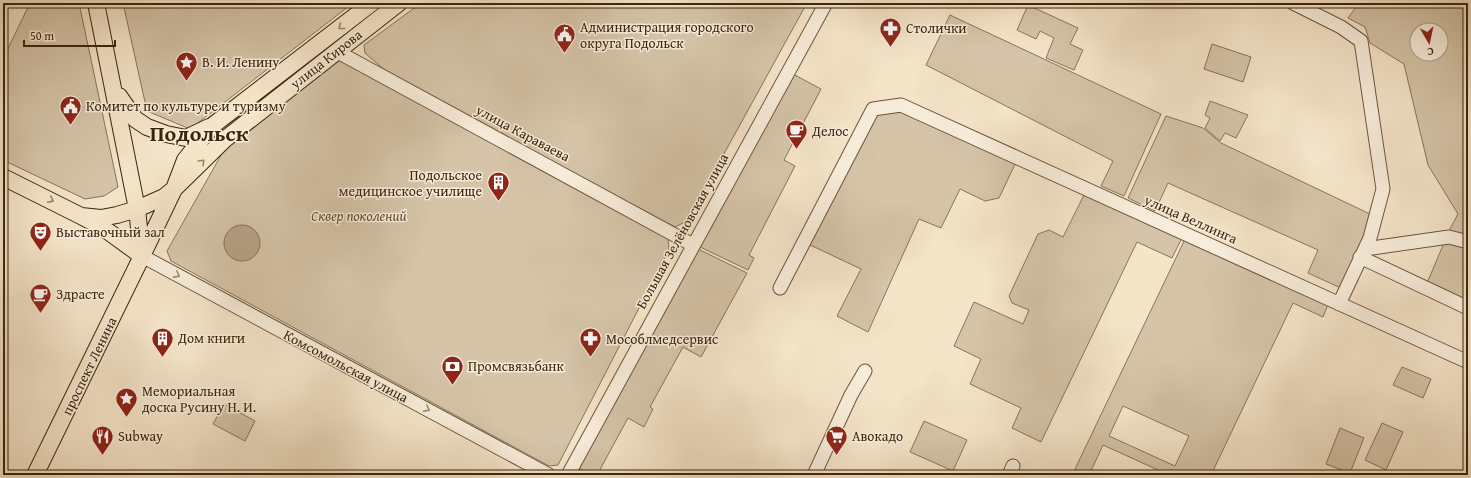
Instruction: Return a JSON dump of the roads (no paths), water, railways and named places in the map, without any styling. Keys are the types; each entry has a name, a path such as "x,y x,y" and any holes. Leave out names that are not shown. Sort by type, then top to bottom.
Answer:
{"main road":[{"path":"96,3 137,209 142,256"},
{"name":"улица Кирова","path":"174,189 185,160 212,126 372,3"},
{"name":"улица Кирова","path":"174,189 224,140 399,3"},
{"path":"114,89 135,119 147,127 166,134 186,138 212,126"},
{"path":"3,177 81,216 102,228 142,256"},
{"path":"81,216 101,218 117,216 137,209 164,196 174,189"},
{"name":"проспект Ленина","path":"35,475 174,189"}],"street":[{"name":"Большая Зелёновская улица","path":"568,475 826,3"},
{"path":"1293,3 1341,27 1361,41 1382,188 1370,238 1339,304"},
{"name":"улица Караваева","path":"336,51 693,245"},
{"name":"улица Веллинга","path":"780,288 873,109 901,105 1468,362"},
{"path":"1363,253 1449,238 1468,242"},
{"path":"1363,253 1468,308"},
{"name":"Комсомольская улица","path":"142,256 549,475"},
{"path":"814,475 851,395 866,371"}],"place":[{"name":"Столички","path":"890,48"},
{"name":"Администрация городского округа Подольск","path":"565,54"},
{"name":"В. И. Ленину","path":"187,82"},
{"name":"Комитет по культуре и туризму","path":"70,126"},
{"name":"Делос","path":"796,150"},
{"name":"Подольское медицинское училище","path":"498,202"},
{"name":"Выставочный зал","path":"40,252"},
{"name":"Здрасте","path":"40,314"},
{"name":"Дом книги","path":"163,358"},
{"name":"Мособлмедсервис","path":"591,358"},
{"name":"Промсвязьбанк","path":"453,386"},
{"name":"Мемориальная доска Русину Н. И.","path":"127,418"},
{"name":"Subway","path":"102,456"},
{"name":"Авокадо","path":"836,456"}],"district":[{"name":"Подольск","path":"199,133"}],"park label":[{"name":"Сквер поколений","path":"359,216"}]}
